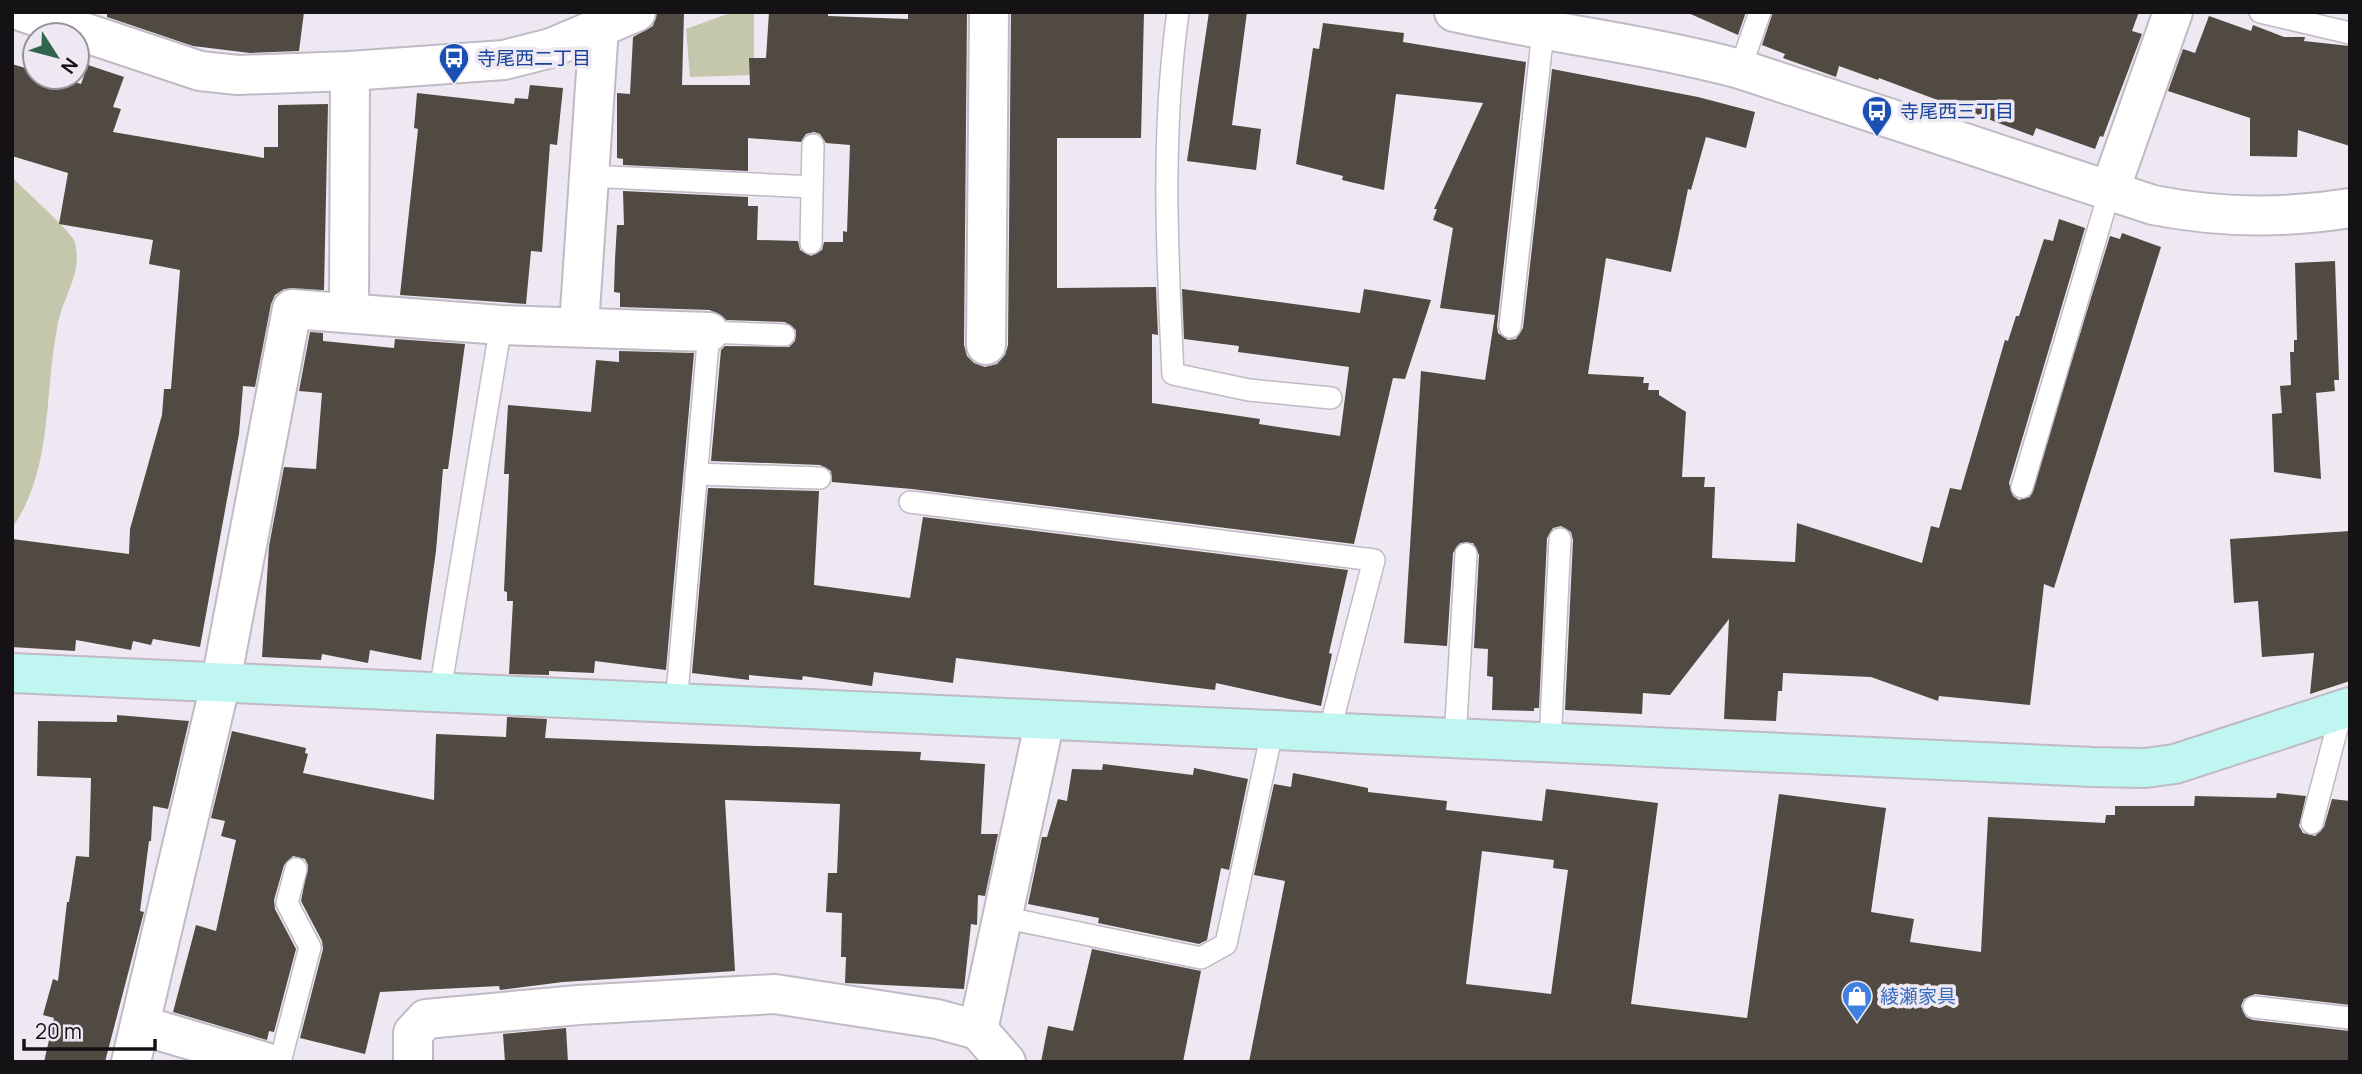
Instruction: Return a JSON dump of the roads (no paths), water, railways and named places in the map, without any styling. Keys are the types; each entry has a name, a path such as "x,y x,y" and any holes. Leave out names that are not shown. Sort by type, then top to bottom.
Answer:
{"street":[{"path":"23,12 100,25 200,71 238,75 349,72 504,60 551,48 636,12"},
{"path":"986,345 989,12"},
{"path":"1454,12 1543,32 1695,58 1740,69 2153,205 2203,215 2306,215 2350,208"},
{"path":"2110,190 2173,12"},
{"path":"579,326 599,27"},
{"path":"349,72 349,312"},
{"path":"131,1062 221,681 292,309 501,325 709,332"},
{"path":"12,673 1272,732 2146,768 2194,758 2346,708"},
{"path":"978,1030 1045,720"},
{"path":"413,1062 413,1032 426,1018 578,1005 775,994 937,1019 978,1030 1006,1062"},
{"path":"140,1025 265,1062"}],"lane":[{"path":"1178,12 1169,74 1165,210 1174,374 1249,390 1331,398"},
{"path":"1740,69 1760,12"},
{"path":"2260,12 2350,33"},
{"path":"1510,327 1543,32"},
{"path":"811,243 813,145"},
{"path":"589,176 812,187"},
{"path":"2022,487 2110,190"},
{"path":"440,691 501,325"},
{"path":"676,704 709,332 784,335"},
{"path":"696,474 820,478"},
{"path":"910,502 1374,560 1329,733"},
{"path":"1550,743 1560,539"},
{"path":"1455,739 1466,554"},
{"path":"2312,823 2346,708"},
{"path":"1002,917 1201,958 1226,944 1272,732"},
{"path":"279,1062 310,947 287,903 296,869"},
{"path":"2254,1007 2350,1018"}],"place":[{"name":"寺尾西二丁目","path":"454,85"},
{"name":"寺尾西三丁目","path":"1877,138"},
{"name":"綾瀬家具","path":"1857,1023"}]}
